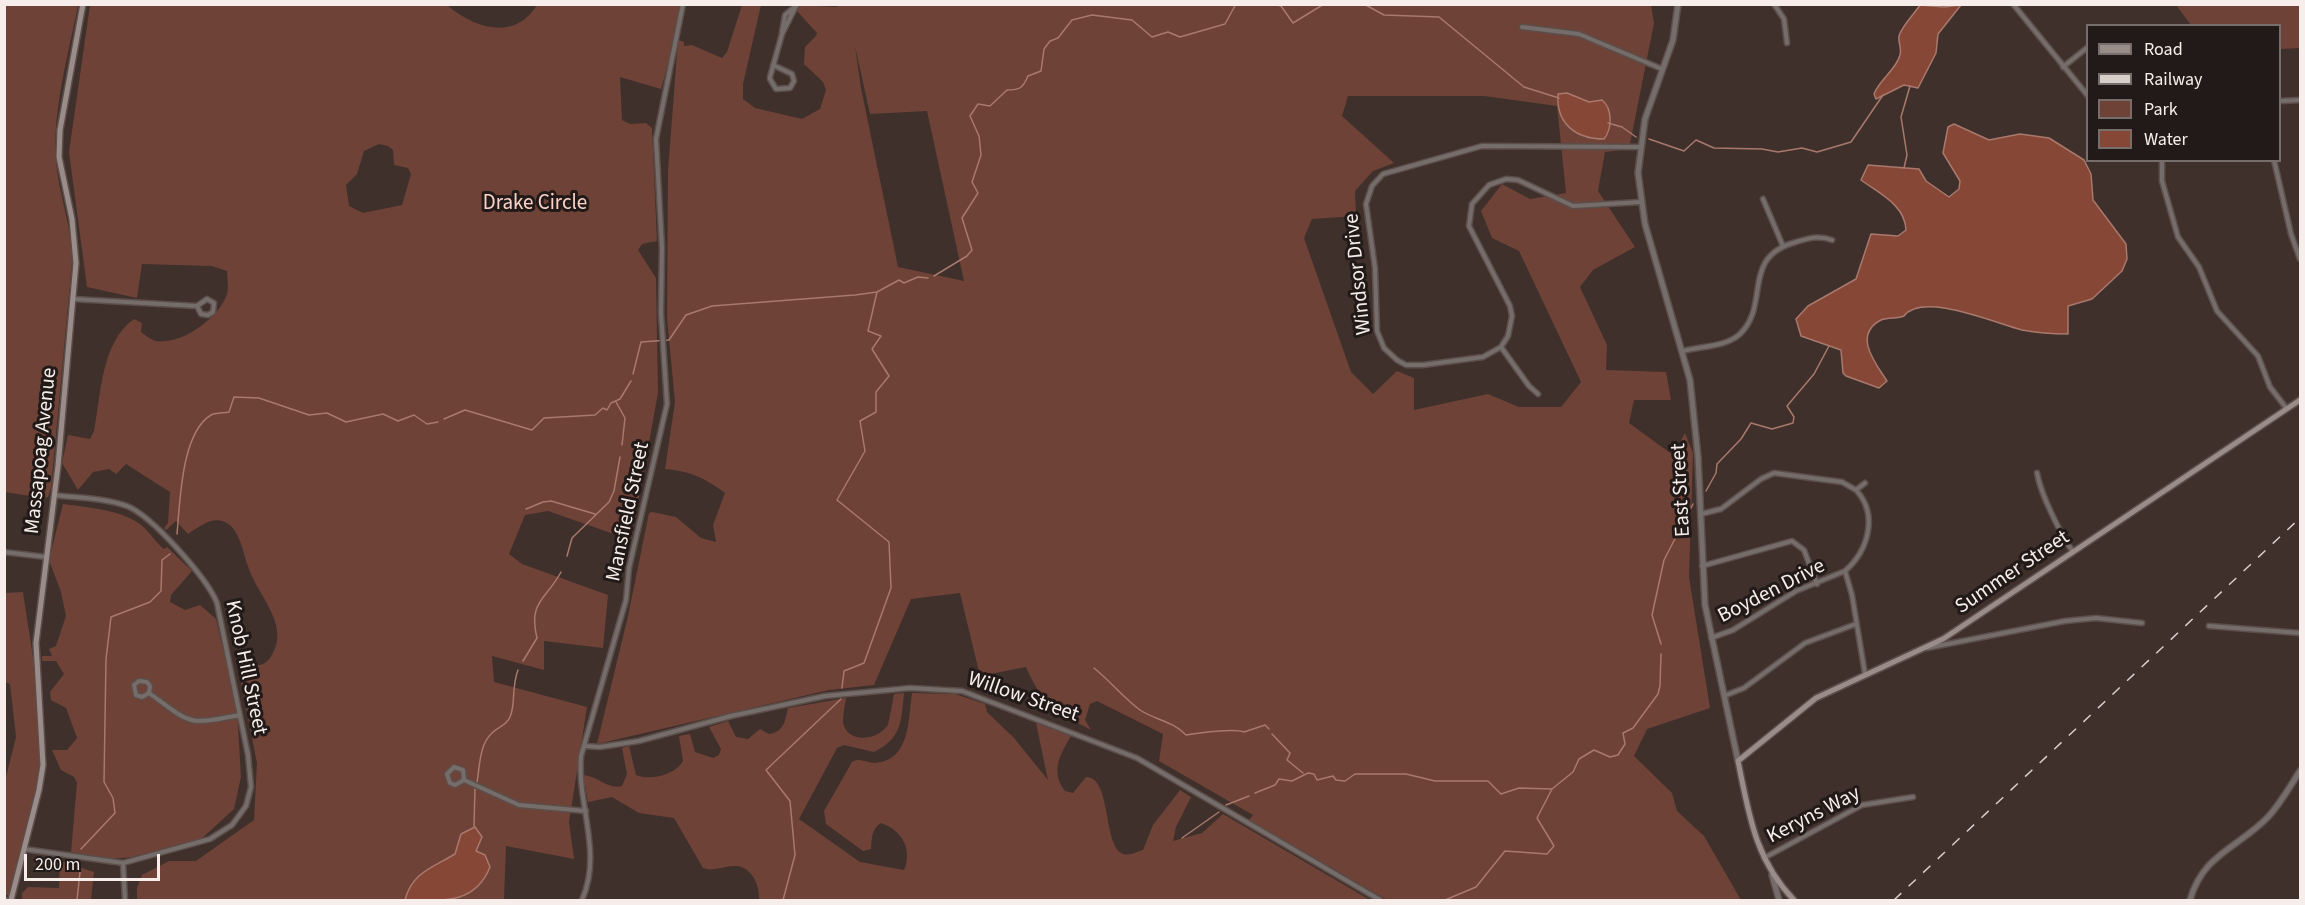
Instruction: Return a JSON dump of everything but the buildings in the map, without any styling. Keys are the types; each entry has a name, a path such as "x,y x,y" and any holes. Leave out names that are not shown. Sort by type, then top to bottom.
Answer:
{"main road":[{"name":"Massapoag Avenue","path":"11,900 43,765 36,643 54,495 76,244 63,182 59,142 66,88 83,4"},
{"name":"Summer Street","path":"1738,761 1816,698 1925,649 2301,400"},
{"name":"East Street","path":"1738,761 1756,836 1772,875"},
{"path":"1772,875 1794,900"}],"street":[{"name":"Mansfield Street","path":"582,900 590,880 592,860 580,776 585,746 626,600 629,568 667,404 663,340 661,219 656,168 658,122 683,4"},
{"name":"East Street","path":"1678,4 1674,34 1645,119 1640,147 1641,202 1683,351 1693,403 1705,605 1738,761"},
{"path":"1774,4 1784,19 1786,43"},
{"path":"2013,4 2086,94"},
{"path":"773,64 793,76 794,83 789,88 776,89 771,85 770,79 773,64 782,34 785,15 796,5"},
{"path":"1522,27 1580,34 1662,69"},
{"path":"2063,67 2086,48"},
{"path":"2281,101 2301,100"},
{"name":"Windsor Drive","path":"1501,347 1483,357 1417,366 1396,360 1384,348 1377,331 1375,268 1366,209 1372,186 1381,176 1391,170 1482,146 1640,147"},
{"path":"2162,162 2162,181 2180,240 2199,267 2217,311 2258,356 2270,387 2287,409"},
{"path":"2274,162 2291,234 2301,259"},
{"path":"1538,394 1529,386 1501,347 1511,326 1510,306 1469,226 1470,209 1480,193 1490,185 1512,179 1525,182 1573,206 1641,202"},
{"path":"1763,199 1783,246"},
{"path":"1683,351 1727,342 1741,332 1750,318 1759,276 1765,262 1783,246 1817,237 1832,240"},
{"path":"72,299 197,306 207,298 214,303 213,312 208,315 201,314 197,306"},
{"path":"1700,514 1721,509 1761,479 1774,473 1842,482 1856,490 1870,518 1870,526 1866,543 1845,571 1865,674"},
{"path":"2037,473 2040,489 2062,536 2073,552"},
{"path":"1856,490 1866,483"},
{"name":"Knob Hill Street","path":"54,495 126,506 141,514 213,592 218,603 240,715 251,787 246,806 232,825 210,839 123,863"},
{"path":"1702,566 1792,541 1804,550 1817,584"},
{"path":"4,552 46,557"},
{"name":"Boyden Drive","path":"1711,638 1733,630 1782,599 1845,571"},
{"path":"1925,649 2065,621 2096,618 2142,623"},
{"path":"1725,696 1744,688 1805,643 1856,624"},
{"path":"2210,626 2301,633"},
{"path":"139,681 147,682 150,686 149,693 142,697 136,695 134,684 139,681"},
{"name":"Willow Street","path":"585,746 600,747 639,741 731,716 825,696 918,688 962,691 1137,758 1380,900"},
{"path":"149,693 178,716 190,721 203,722 240,715"},
{"path":"459,767 463,770 465,780 455,785 450,783 447,774 449,769 459,767"},
{"path":"2190,900 2208,864 2268,817 2301,771"},
{"path":"465,780 519,805 586,812"},
{"name":"Keryns Way","path":"1764,858 1862,805 1913,797"},
{"path":"24,849 123,863 125,900"},
{"name":"East Street","path":"1772,875 1779,900"}],"green space":[{"path":"839,4 1651,5 1654,23 1629,149 1605,152 1598,191 1635,247 1593,270 1580,287 1607,345 1606,370 1666,372 1671,400 1634,400 1629,423 1673,455 1685,433 1693,453 1689,577 1710,708 1647,729 1634,756 1672,793 1677,811 1704,836 1741,900 1387,900 1249,820 1253,815 1159,761 1163,734 1097,701 1090,704 1085,720 1091,730 1051,706 1038,690 1026,667 980,676 960,593 911,599 874,685 829,690 597,744 628,616 649,513 676,517 701,538 716,542 713,525 725,493 697,476 665,469 675,402 667,318 668,171 678,40 684,42 684,46 692,45 722,58 727,52 742,5 761,5 743,84 743,99 755,108 802,119 820,109 826,90 823,82 804,64 805,47 817,33 796,7 799,5 836,7","holes":["855,46 870,114 927,111 964,281 898,267 861,88","1348,96 1484,96 1557,106 1566,193 1530,199 1502,184 1481,211 1492,238 1519,251 1581,382 1561,407 1519,407 1488,394 1414,410 1414,378 1397,371 1373,394 1351,372 1304,238 1312,219 1356,216 1355,191 1373,171 1394,163 1342,116"]},
{"path":"5,5 78,5 56,123 56,161 70,236 72,262 51,488 48,497 43,498 5,492"},
{"name":"Drake Circle","path":"90,5 447,5 469,20 494,28 517,24 528,17 537,5 685,5 661,89 620,77 622,120 630,124 646,123 652,128 657,241 642,244 638,250 656,278 658,393 631,540 548,511 525,515 509,554 522,564 608,595 603,648 544,641 544,670 492,656 494,682 587,707 569,822 574,859 506,846 504,900 137,900 137,888 142,875 169,861 196,861 254,820 257,763 237,662 255,666 263,664 270,658 276,646 278,634 271,611 252,577 238,536 230,525 215,520 210,521 188,534 176,521 166,530 164,528 168,523 170,492 126,464 116,474 109,469 93,472 78,490 62,463 68,435 90,439 94,431 104,370 115,341 123,329 134,319 142,323 141,332 152,340 177,339 208,320 223,303 228,289 227,271 212,266 142,264 137,298 87,287 69,152","holes":["379,144 393,150 394,165 408,168 411,174 402,205 363,213 349,206 346,185 357,174 364,151"]},
{"path":"2176,5 2300,5 2300,48 2281,49 2281,24 2190,24"},
{"path":"63,504 114,513 141,525 164,549 167,547 192,571 171,595 170,602 185,610 200,605 216,619 237,709 241,777 234,809 200,840 132,857 110,859 71,852 77,783 74,777 61,770 52,750 67,750 77,738 66,708 51,700 50,692 64,674 56,661 42,661 42,656 52,656 49,649 56,646 66,616 61,592 49,560"},
{"path":"23,592 38,696 39,774 31,823 9,896 4,894 5,781 16,737 10,684 5,682 4,593"},
{"path":"904,693 901,721 890,741 874,752 844,745 837,748 799,819 860,862 904,870 907,855 904,842 895,830 881,823 874,831 871,849 863,851 826,824 824,811 852,762 860,760 875,763 887,760 901,746 906,737 912,693 955,694 985,704 987,712 1014,738 1048,780 1036,723 1071,736 1058,763 1060,784 1065,791 1073,793 1086,777 1094,780 1103,798 1111,836 1115,846 1123,854 1143,850 1153,825 1180,790 1191,797 1176,827 1173,841 1202,833 1223,814 1370,900 759,900 754,879 747,870 737,866 703,868 674,818 639,813 612,797 588,802 583,775 607,785 622,786 627,774 622,748 629,746 636,775 662,776 674,770 683,761 679,736 690,734 695,752 713,758 719,755 721,749 709,727 728,721 736,737 748,739 760,729 769,734 778,731 783,725 788,708 846,698 843,722 845,729 855,737 869,737 883,731 888,725 894,694"},
{"path":"60,861 94,872 91,900 22,900 22,893 28,887 59,888"}],"water":[{"path":"1920,5 1944,7 1961,5 1938,34 1936,53 1918,88 1904,85 1876,99 1874,94 1900,55 1900,32"},
{"path":"1567,93 1589,102 1602,100 1606,104 1610,119 1609,130 1604,139 1584,136 1564,121 1558,104 1558,94"},
{"path":"1954,124 1989,140 2020,134 2049,138 2084,160 2091,174 2093,200 2126,244 2127,259 2122,271 2092,299 2068,306 2068,334 2022,330 1979,316 1943,308 1913,309 1904,316 1881,320 1872,326 1867,341 1873,358 1887,381 1879,388 1846,376 1843,373 1841,350 1801,336 1796,319 1808,306 1856,279 1871,234 1898,236 1906,230 1905,221 1896,207 1861,180 1868,165 1919,169 1926,181 1949,197 1959,189 1960,181 1943,153 1948,127"},
{"path":"475,827 482,837 476,851 485,855 490,867 484,879 466,894 455,898 431,901 405,900 408,891 418,877 455,854 461,834"}],"waterway":[{"path":"934,276 967,256 972,250 962,218 978,193 972,182 981,155 979,136 970,116 978,104 990,106 1007,90 1020,88 1028,76 1041,71 1044,49 1050,41 1058,38 1072,20 1092,15 1132,20 1152,37 1168,32 1180,37 1225,24 1236,4"},
{"path":"1272,4 1281,6 1293,23 1324,4"},
{"path":"1364,4 1384,15 1439,17 1524,87 1559,98"},
{"path":"1904,168 1907,155 1901,117 1910,86"},
{"path":"1649,139 1684,151 1696,140 1714,148 1762,149 1778,152 1802,148 1817,152 1851,142 1883,95"},
{"path":"1608,123 1622,127 1636,137"},
{"path":"633,374 641,342 669,340 686,315 712,306 855,295 877,292 899,280 904,283 918,277 928,278"},
{"path":"842,688 844,671 864,663 891,588 889,542 837,500 865,451 860,421 876,412 876,392 889,376 872,349 881,336 868,331 877,292"},
{"path":"1706,491 1716,473 1717,464 1741,439 1751,423 1772,429 1793,423 1794,417 1787,406 1814,374 1829,346"},
{"path":"444,419 465,410 532,430 544,418 595,415 603,408 607,410 611,403 620,399 631,381"},
{"path":"177,534 181,487 193,437 201,424 211,415 229,412 234,397 259,398 309,415 327,413 346,422 383,414 398,421 414,415 427,424 438,422"},
{"path":"616,402 625,418 622,445"},
{"path":"567,556 572,538 609,502 614,491 620,457"},
{"path":"526,509 551,501 595,514"},
{"path":"1661,644 1652,615 1664,560 1693,504"},
{"path":"81,849 115,813 113,798 104,782 106,659 111,617 150,602 161,591 162,560 170,554"},
{"path":"523,661 537,638 535,626 537,608 561,572"},
{"path":"1445,900 1476,887 1505,851 1547,854 1554,846 1537,818 1552,789 1573,772 1579,759 1594,750 1610,757 1618,755 1625,744 1623,733 1633,728 1658,694 1661,654"},
{"path":"1094,668 1140,710 1170,724 1186,735 1225,731 1244,732 1265,725 1269,729"},
{"path":"477,782 485,743 492,733 509,720 518,670"},
{"path":"783,900 795,855 790,801 766,770 841,699"},
{"path":"1272,734 1290,753 1287,760 1303,773"},
{"path":"1255,793 1275,785 1279,779 1292,781 1308,773 1314,774 1317,780 1333,776 1336,780 1345,781 1355,774 1406,774 1435,781 1488,781 1501,794 1519,788 1552,789"},
{"path":"474,827 475,788"},
{"path":"1226,805 1249,796"},
{"path":"1182,838 1219,812"},
{"path":"77,900 80,872"}],"railway":[{"path":"1894,900 2300,518"}]}
